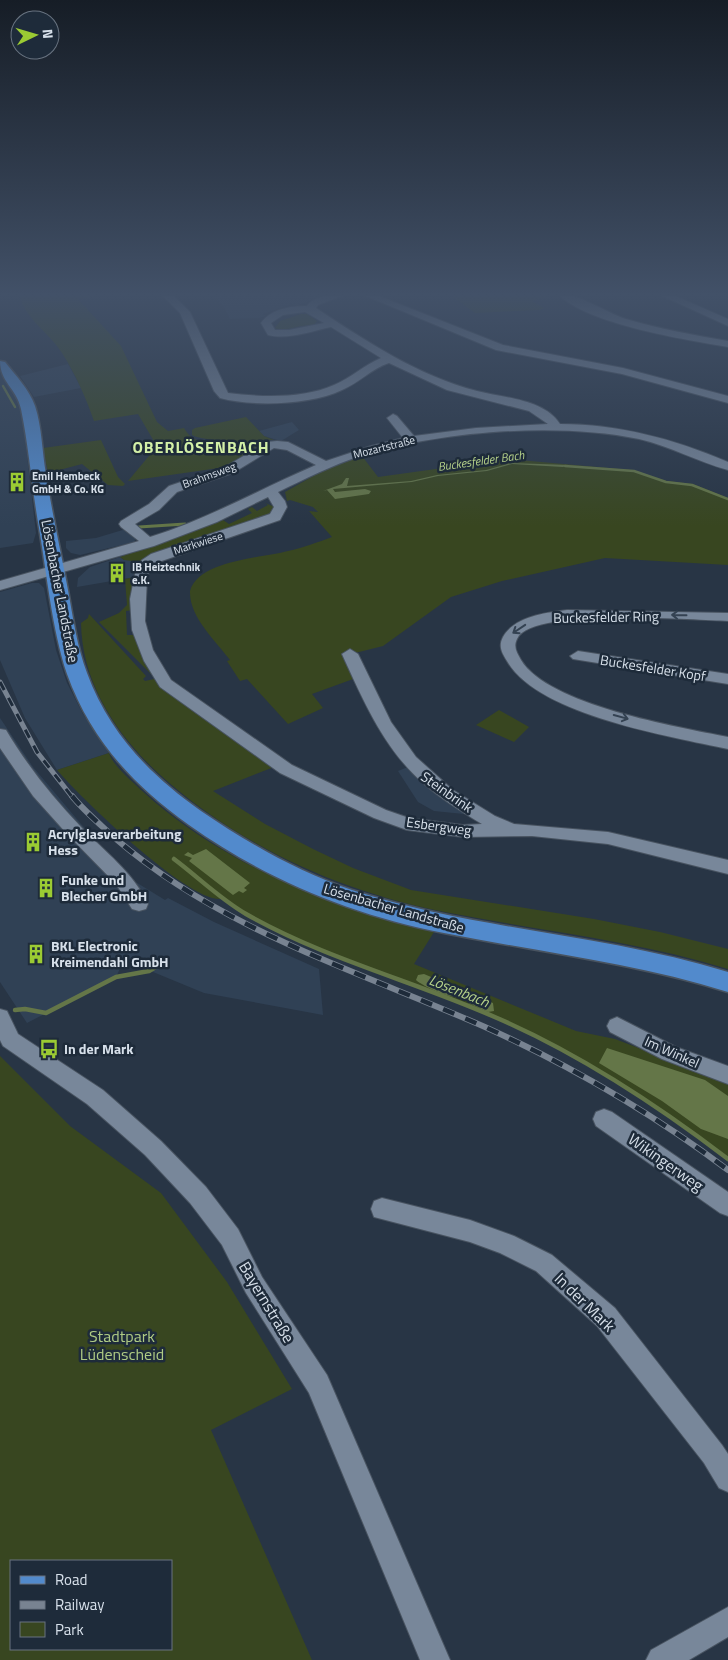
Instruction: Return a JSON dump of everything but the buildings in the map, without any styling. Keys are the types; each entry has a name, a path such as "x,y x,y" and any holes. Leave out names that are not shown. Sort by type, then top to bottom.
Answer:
{"main road":[{"name":"Lösenbacher Landstraße","path":"5,371 22,394 28,408 38,476 72,658 87,697 99,720 123,756 170,800 226,840 304,881 350,898 441,923 622,955 680,967 728,982"}],"street":[{"path":"211,371 224,396 286,397 317,394 337,388 361,371"},
{"path":"415,371 445,385 540,412 553,419 556,427"},
{"path":"625,371 728,400"},
{"path":"393,418 410,439"},
{"name":"Mozartstraße","path":"0,586 195,527 270,493 325,465 367,450 410,439 468,432 556,427 592,428 638,435 694,452 728,466"},
{"name":"Brahmsweg","path":"149,542 126,524 154,508 161,498 173,489 229,470 270,446 277,444 288,447 325,465"},
{"name":"Markwiese","path":"160,675 141,638 138,588 144,568 152,559 275,517 280,512 281,505 278,498 270,493"},
{"name":"Buckesfelder Ring","path":"728,617 622,614 561,616 523,626 511,634 508,647 511,657 523,674 537,685 560,696 610,714 728,743"},
{"name":"Steinbrink","path":"350,654 393,740 415,768 443,792 460,803 503,827 519,830"},
{"name":"Buckesfelder Kopf","path":"578,656 728,679"},
{"name":"Esbergweg","path":"160,675 174,690 277,764 306,780 380,814 407,824 446,829 519,830 575,834 631,842 728,867"},
{"path":"0,734 10,753 51,807 128,886 139,904"},
{"name":"Bayernstraße","path":"0,1017 10,1040 95,1097 153,1148 198,1195 230,1238 254,1285 318,1384 435,1660"},
{"name":"Im Winkel","path":"617,1026 669,1053 728,1075"},
{"name":"Wikingerweg","path":"604,1119 728,1205"},
{"name":"In der Mark","path":"382,1209 470,1231 506,1244 544,1263 606,1317 713,1454 728,1479"},
{"path":"661,1660 728,1621"}],"shaded area":[{"path":"38,371 72,371 81,388 34,397 20,376"},
{"path":"0,373 17,396 22,413 36,533 33,543 0,548"},
{"path":"292,422 299,430 281,441 264,436 259,431"},
{"path":"126,529 136,538 134,542 80,555 71,553 66,548 66,541 96,538"},
{"path":"120,557 124,560 132,560 135,577 77,587 78,578 90,567"},
{"path":"32,583 39,583 44,588 56,650 67,683 83,714 109,753 57,770 25,718 0,660 0,592"},
{"path":"0,718 33,767 81,824 134,881 165,900 168,898 214,922 319,969 323,1015 204,993 124,960 116,977 27,1023 0,982"},
{"path":"408,767 474,815 434,811 418,802 398,771"}],"green space":[{"path":"72,371 133,371 157,422 168,431 184,428 191,437 201,441 244,439 254,440 263,444 226,467 128,481 159,444 155,443 138,414 94,421"},
{"path":"246,417 264,436 274,440 219,440 192,435 192,430 195,428"},
{"path":"101,440 118,477 125,484 123,486 108,485 82,464 48,473 43,448"},
{"path":"362,456 378,477 508,459 631,470 667,481 693,484 728,498 728,565 605,558 502,581 451,597 383,646 347,655 356,678 312,694 323,708 288,724 247,679 240,681 227,661 230,660 204,628 194,610 190,591 196,581 205,573 218,567 233,562 294,550 332,537 309,511 318,512 313,507 290,500 287,501 285,492 324,470"},
{"path":"265,503 275,507 272,513 143,560 138,564 133,610 126,611 127,635 135,635 154,673 151,674 99,622 119,613 127,605 125,579 135,577 132,561 124,560 120,557 223,520 229,524 252,513 248,509 252,507 257,511 268,505"},
{"path":"89,614 146,676 143,679 145,681 154,679 274,767 213,791 265,824 353,868 411,890 594,919 660,932 728,949 728,969 660,951 410,904 370,893 332,879 294,863 257,844 222,823 158,773 115,724 94,686 87,666 81,623 88,618"},
{"path":"499,710 529,727 514,742 476,725"},
{"path":"109,753 114,763 123,773 173,817 206,840 242,861 316,895 355,909 434,932 414,964 576,1031 615,1039 728,1082 728,1159 701,1138 616,1081 526,1032 461,1004 321,949 287,934 221,899 205,895 185,884 161,867 111,824 57,770"},
{"name":"Stadtpark Lüdenscheid","path":"0,1056 70,1126 161,1193 227,1282 292,1389 211,1430 312,1660 0,1660"}],"water":[{"path":"511,463 569,465 563,467 512,464 487,471 438,476 412,482 333,489 335,492 365,489 371,491 369,494 335,499 327,490 323,491 342,484 346,478 349,478 347,486 411,481 437,475 486,470"},
{"path":"206,849 250,883 244,888 247,890 243,893 239,891 233,895 189,861 192,858 184,855 188,852 193,855"},
{"path":"424,974 462,990 465,996 455,997 440,993 416,980 418,975"},
{"path":"472,994 493,1003 494,1011 488,1012 468,1003 467,998"},
{"path":"607,1048 705,1080 728,1096 728,1139 701,1129 662,1101 599,1063"}],"waterway":[{"name":"Lösenbach","path":"3,386 15,407"},
{"name":"Buckesfelder Bach","path":"565,466 634,471 666,482 692,485 728,499"},
{"name":"Buckesfelder Bach","path":"139,527 185,524"},
{"name":"Lösenbach","path":"174,859 236,908 276,930 338,957 466,1005 558,1047 617,1081 728,1159"},
{"path":"15,1010 25,1009 46,1013 116,977 149,971 159,965"}],"railway":[{"path":"0,682 37,752 73,798"},
{"path":"72,796 116,839 157,871 201,899 246,924 293,946 485,1027 549,1058 640,1110 728,1170"}],"place":[{"name":"Emil Hembeck GmbH & Co. KG","path":"17,482"},
{"name":"IB Heiztechnik e.K.","path":"117,573"},
{"name":"Acrylglasverarbeitung Hess","path":"33,842"},
{"name":"Funke und Blecher GmbH","path":"46,888"},
{"name":"BKL Electronic Kreimendahl GmbH","path":"36,954"},
{"name":"In der Mark","path":"49,1049"}],"district":[{"name":"OBERLÖSENBACH","path":"201,447"}]}
